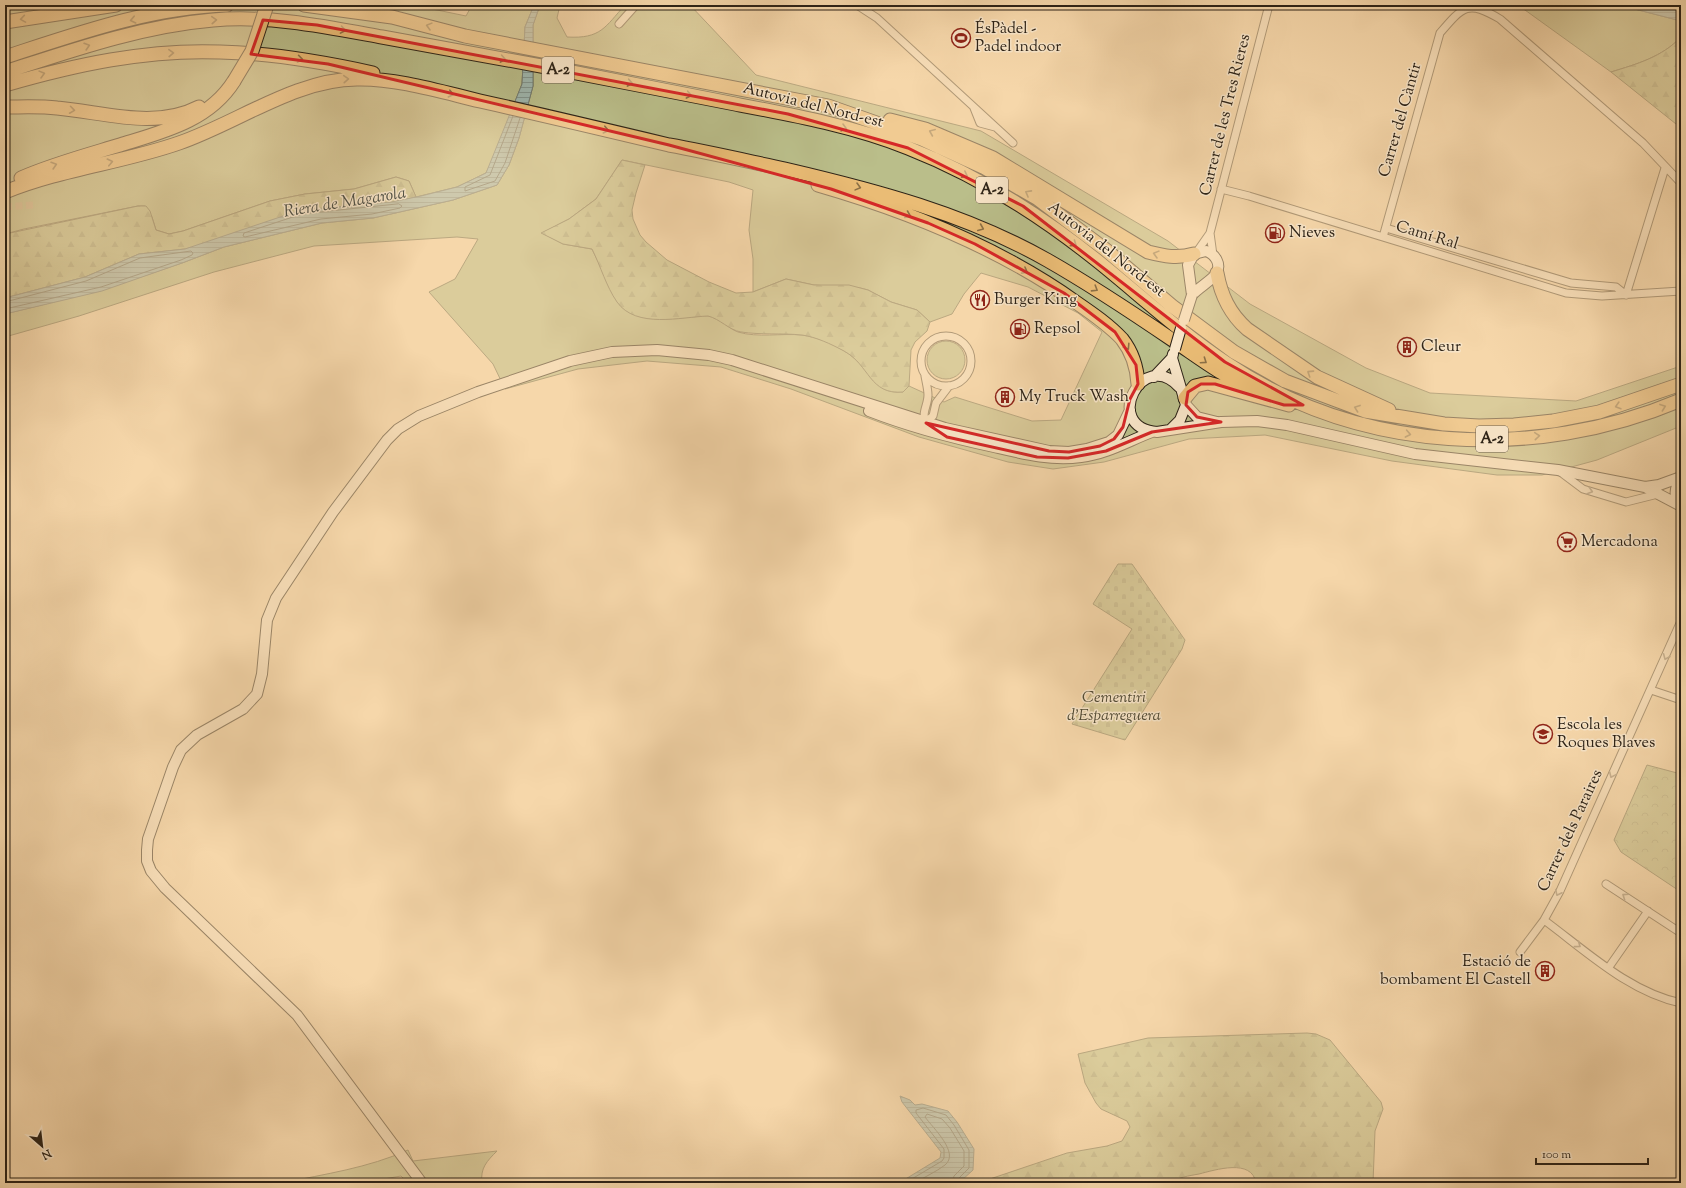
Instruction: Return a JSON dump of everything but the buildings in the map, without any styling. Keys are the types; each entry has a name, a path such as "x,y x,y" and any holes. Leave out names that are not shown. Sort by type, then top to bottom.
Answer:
{"highway":[{"path":"5,22 116,5"},
{"path":"5,57 113,24 184,9 227,5"},
{"path":"5,185 44,168 155,134 188,121 217,102 226,94 252,51 267,5"},
{"name":"Autovia del Nord-est","path":"304,5 392,17 465,36 828,106 922,139 982,167 1038,199 1106,250 1172,306 1234,352 1261,369 1304,388 1365,411 1438,423 1478,426 1535,423 1599,412 1681,384"},
{"path":"331,5 348,10"},
{"path":"361,5 392,17"},
{"name":"Autovia del Nord-est","path":"5,72 116,37 213,20 242,19 317,25 651,87 820,121 908,148 948,167 1023,206 1097,261 1163,317 1212,353 1284,397 1303,406 1359,425 1416,436 1492,439 1575,432 1632,417 1681,400"},
{"path":"5,85 45,73 100,62 155,54 219,52 273,55 328,64 401,80 413,85"},
{"path":"5,192 54,176 179,143 217,128 290,94 334,80 358,79 413,85 669,145 712,152 836,181 901,199 955,218 1007,239 1047,260 1128,310 1219,371 1248,386 1284,397"},
{"path":"5,107 56,108 117,116 156,118 174,116 194,110 209,101 234,81"},
{"path":"828,106 843,107 925,129 993,158 1148,252 1167,257 1180,257 1195,254"},
{"path":"669,145 692,153 831,189 886,207 928,223 981,247 1064,293 1105,323 1123,340 1132,355 1136,366 1138,384"},
{"path":"1212,277 1238,322 1247,329 1317,377 1385,408 1395,415"},
{"path":"1183,397 1195,386 1208,383 1284,405 1303,406"}],"main road":[{"path":"904,419 926,423 946,433 1049,451 1069,452 1100,446 1114,439 1123,427 1130,410 1130,399 1138,384 1154,377 1173,353 1192,295 1189,262 1195,254 1206,251 1213,255 1218,262 1212,277 1192,295"},
{"path":"1190,272 1196,279 1212,277"},
{"path":"422,1183 297,1014 165,888 151,871 147,861 148,839 173,767 181,750 189,741 243,709 257,694 262,674 267,620 276,598 287,579 387,440 411,420 478,392 570,361 624,351 657,350 709,355 755,366 946,433 1037,457 1053,459 1093,455 1119,447 1152,432 1220,422 1257,421 1287,425 1415,454 1558,470 1645,487 1681,506"},
{"path":"1170,430 1180,420 1183,397 1173,353"},
{"path":"1154,377 1165,378 1176,383 1183,397 1197,417 1220,422"},
{"path":"1130,410 1135,422 1140,427 1152,432"},
{"path":"1645,487 1659,485 1681,478"},
{"path":"1681,478 1676,493 1681,506"}],"street":[{"path":"619,24 636,5"},
{"path":"857,5 877,18 1013,143"},
{"name":"Carrer de les Tres Rieres","path":"1195,254 1210,233 1269,5"},
{"name":"Carrer del Càntir","path":"1383,237 1440,33 1455,16 1468,7 1482,9 1500,20 1643,143 1665,168"},
{"path":"1626,295 1665,168 1681,183"},
{"name":"Camí Ral","path":"1221,189 1566,293 1591,296 1681,291"},
{"name":"Camí Ral","path":"1386,228 1571,283 1616,287 1626,295"},
{"name":"Carrer de les Tres Rieres","path":"1210,233 1213,255"},
{"path":"935,413 926,423 924,418 924,409 928,394 925,376 922,369 922,354 930,342 944,337 958,340 964,345 969,354 969,369 960,381 949,386 936,402 935,413 946,433"},
{"path":"925,376 936,384 949,386"},
{"path":"904,419 915,415 924,409"},
{"path":"1558,470 1583,489 1626,502 1658,494"},
{"name":"Carrer dels Paraires","path":"1520,952 1544,920 1560,891 1681,621"},
{"path":"1651,690 1681,700"},
{"path":"1606,884 1681,933"},
{"path":"1609,967 1648,912"},
{"path":"1544,920 1640,989 1666,1000 1681,1003"}],"highlighted area":[{"path":"263,20 317,25 788,114 908,148 1023,206 1225,362 1303,405 1284,405 1215,384 1201,384 1188,392 1186,405 1197,417 1221,422 1152,432 1106,451 1068,458 1037,457 947,437 926,423 1049,451 1069,452 1100,446 1114,439 1123,427 1130,399 1138,384 1136,365 1115,332 1064,293 975,244 928,223 831,189 669,145 328,64 251,54"}],"green space":[{"path":"5,5 413,5 466,16 472,5 534,5 525,27 522,84 492,161 486,173 457,187 416,197 409,181 396,177 354,189 305,194 270,201 183,231 169,234 156,230 152,217 145,206 138,206 5,234"},
{"path":"540,5 560,5 557,18 567,37 578,37 595,34 601,30 625,5 690,5 756,75 981,131 1168,241 1250,304 1366,368 1430,393 1576,401 1681,366 1681,426 1597,460 1542,475 1497,475 1392,461 1265,435 1189,439 1104,462 1053,469 1008,462 919,437 791,389 721,367 647,361 578,369 505,389 493,364 429,292 455,279 478,239 457,237 314,246 214,272 79,316 5,337 5,314 102,290 224,247 322,223 373,218 453,200 497,185 509,165 519,138 533,86 533,25","holes":["622,160 729,182 753,190 749,230 753,259 753,292 786,279 814,285 860,288 868,290 891,302 917,310 930,322 952,314 964,294 981,273 1028,287 1078,313 1102,332 1061,420 1032,421 955,397 944,402 909,386 903,392 886,390 875,382 860,364 849,354 830,343 809,336 746,334 738,332 717,318 709,316 671,319 641,317 624,308 617,301 592,249 563,244 542,233 569,219 596,199"]},
{"path":"1518,5 1619,5 1681,21 1681,37 1666,50 1649,59 1611,72"},
{"path":"1663,5 1681,5 1681,12"},
{"path":"1681,37 1681,128 1611,72 1640,63 1657,55 1674,44"},
{"path":"622,160 645,165 632,210 633,219 640,235 667,260 709,282 736,293 753,292 786,279 814,285 849,285 868,290 891,302 917,310 930,322 927,331 915,342 911,350 909,386 903,392 892,392 883,389 870,378 853,357 834,346 813,337 802,335 741,332 732,329 717,319 708,316 660,320 635,316 625,310 613,296 592,249 563,244 541,233 569,219 596,199"},
{"path":"396,177 409,181 416,197 185,249 139,254 85,277 5,298 5,234 138,206 146,206 150,211 156,230 169,234 183,231 270,201 305,194 354,189"},
{"path":"942,341 950,341 957,344 962,349 965,360 962,371 957,376 950,379 942,379 935,376 930,371 927,364 927,356 930,349 935,344"},
{"name":"Cementiri d'Esparreguera","path":"1118,564 1132,564 1185,640 1182,649 1125,740 1072,724 1132,629 1093,604"},
{"path":"1647,765 1681,774 1681,892 1621,852 1614,840"},
{"path":"1307,1033 1316,1034 1330,1040 1381,1102 1383,1109 1375,1131 1373,1183 1256,1183 1253,1175 1248,1170 1240,1168 1223,1168 1184,1177 1170,1183 978,1183 1067,1153 1107,1146 1122,1141 1130,1127 1127,1121 1101,1109 1096,1103 1085,1083 1078,1054 1148,1038"},
{"path":"408,1150 413,1161 497,1151 490,1158 483,1169 482,1183 408,1183 401,1176 361,1183 282,1183 362,1166"}],"water":[{"path":"534,5 540,5 533,25 533,86 519,138 509,165 497,185 453,200 373,218 322,223 224,247 102,291 5,314 5,298 85,277 139,254 185,249 301,210 391,202 421,196 457,187 486,173 522,84 525,27"},
{"path":"1619,5 1663,5 1681,12 1681,21"},
{"path":"900,1096 910,1100 915,1105 922,1104 948,1111 957,1122 974,1149 973,1170 961,1181 955,1183 899,1183 940,1158 941,1152 902,1102"}],"tunnel":[{"path":"5,207 34,205"}],"place":[{"name":"ÉsPàdel - Padel indoor","path":"961,38"},
{"name":"Nieves","path":"1275,233"},
{"name":"Burger King","path":"980,300"},
{"name":"Repsol","path":"1020,329"},
{"name":"Cleur","path":"1407,347"},
{"name":"My Truck Wash","path":"1005,397"},
{"name":"Mercadona","path":"1567,542"},
{"name":"Escola les Roques Blaves","path":"1543,734"},
{"name":"Estació de bombament El Castell","path":"1545,971"}],"water label":[{"name":"Riera de Magarola","path":"345,203"}]}
